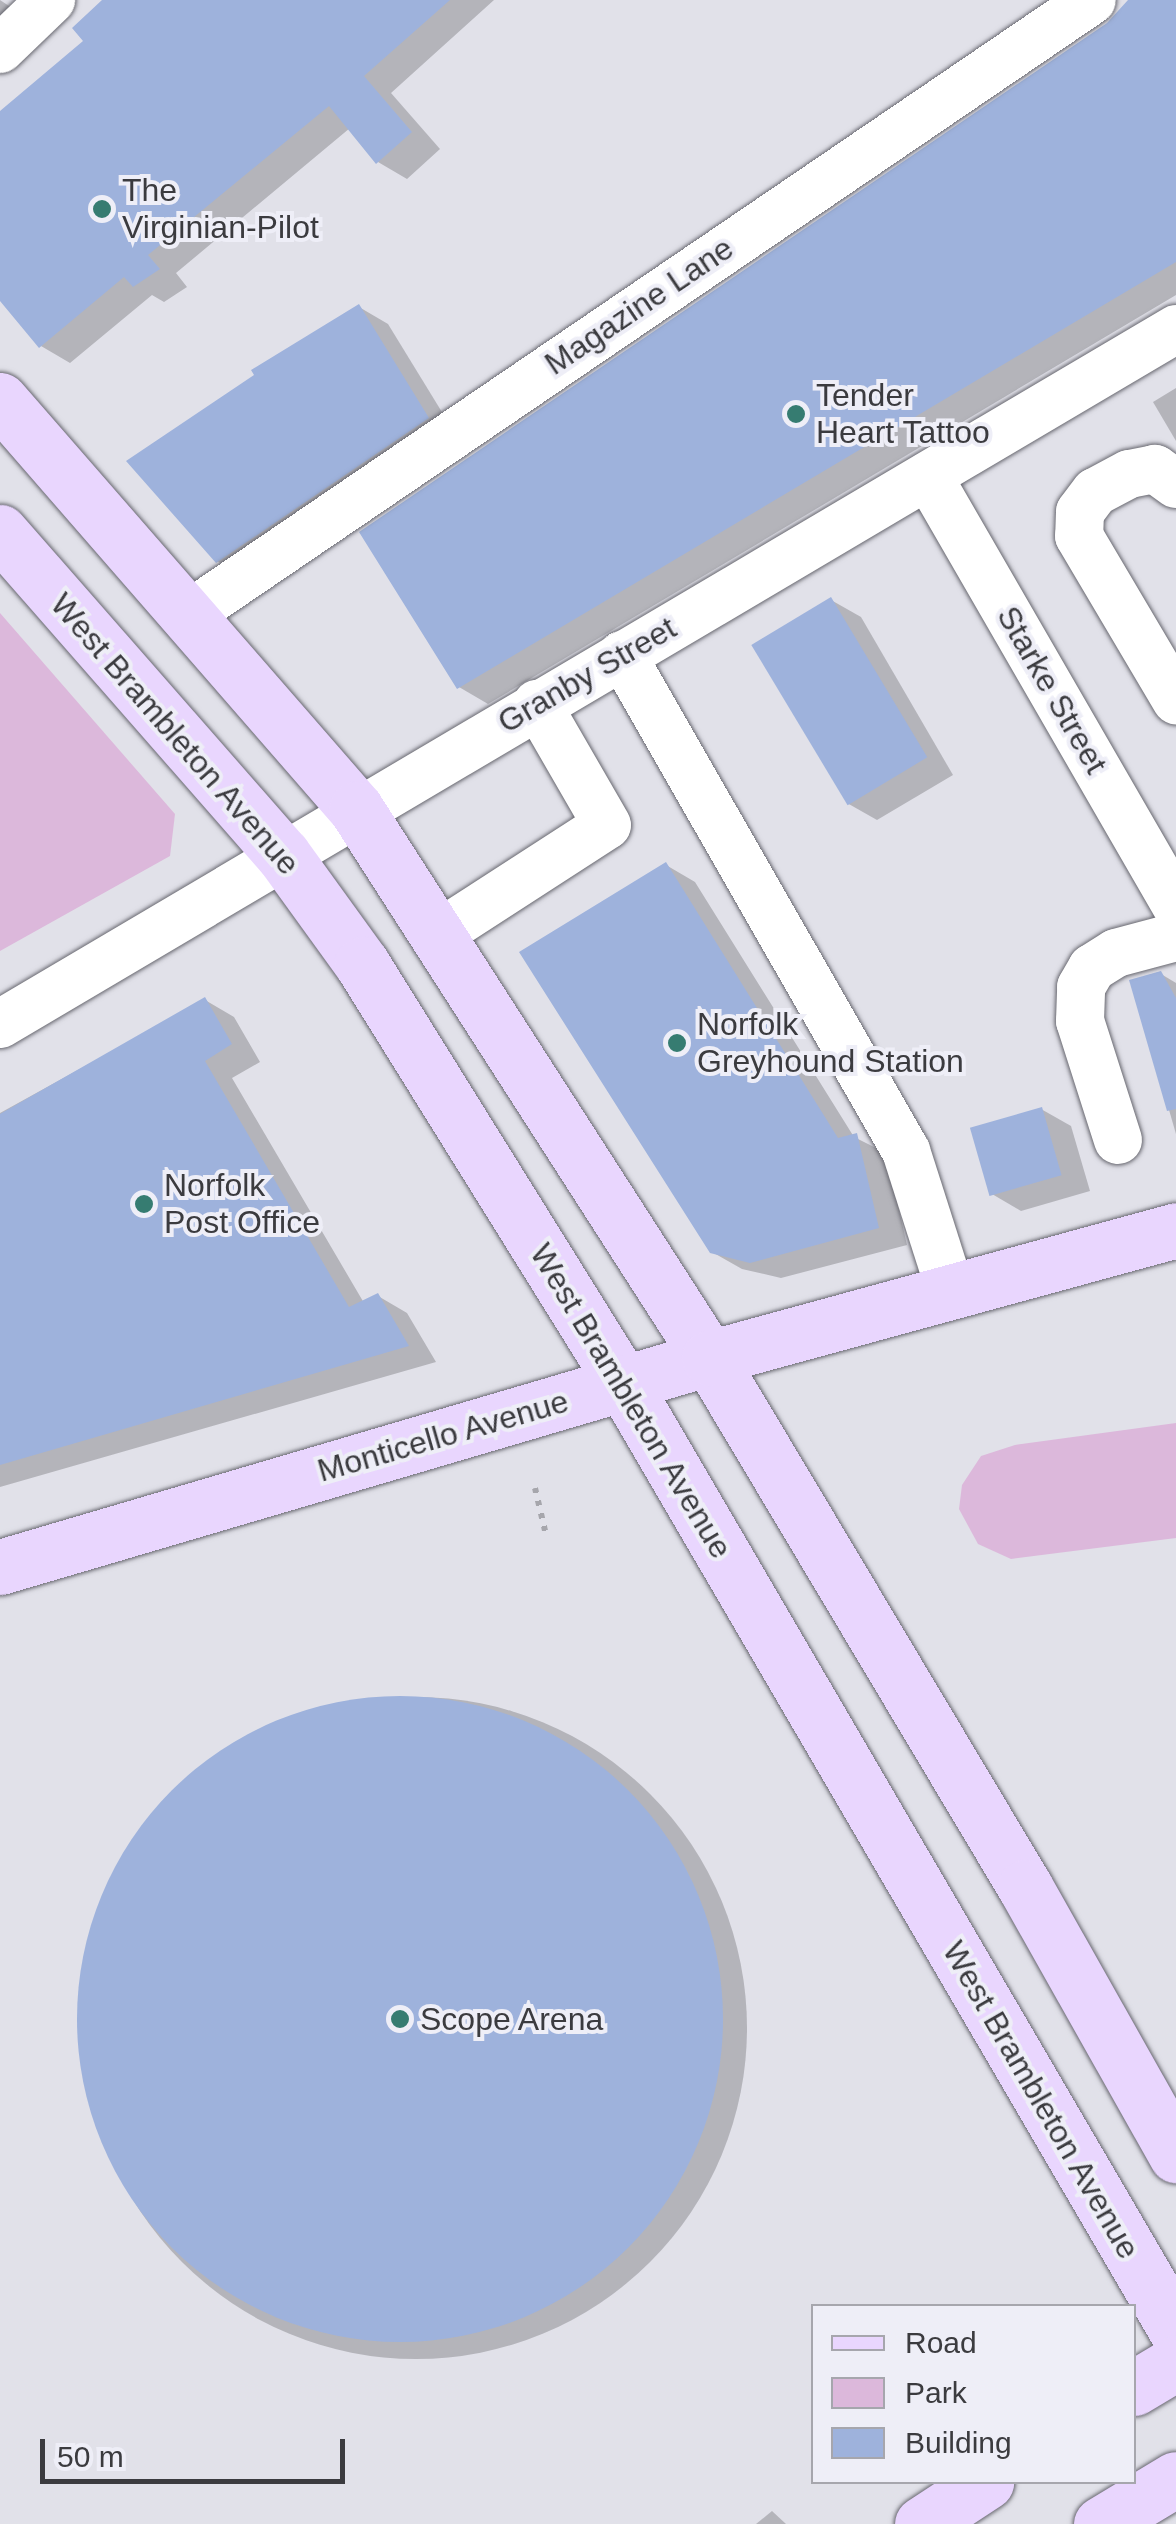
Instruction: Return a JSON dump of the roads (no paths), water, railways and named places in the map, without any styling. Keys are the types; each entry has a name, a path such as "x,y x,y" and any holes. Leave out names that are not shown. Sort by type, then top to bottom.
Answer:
{"main road":[{"path":"0,400 356,810 709,1358 1025,1888 1176,2156"},
{"name":"West Brambleton Avenue","path":"0,532 282,855 362,964 623,1383 1176,2330"},
{"name":"Monticello Avenue","path":"0,1567 709,1358 1176,1230"},
{"path":"1136,2387 1176,2363"},
{"path":"1102,2524 1176,2479"},
{"path":"922,2524 983,2484"}],"street":[{"name":"Magazine Lane","path":"188,616 1092,0"},
{"path":"0,49 40,4"},
{"name":"Granby Street","path":"0,1024 356,810 1176,329"},
{"path":"1176,484 1155,469 1128,474 1094,492 1080,512 1079,536 1176,700"},
{"name":"Starke Street","path":"928,476 1163,851 1176,904"},
{"path":"622,655 906,1151 950,1292"},
{"path":"437,935 608,825 537,704"},
{"path":"1118,1140 1080,1021 1081,987 1092,968 1116,953 1176,937"}],"place":[{"name":"The Virginian-Pilot","path":"102,209"},
{"name":"Tender Heart Tattoo","path":"796,414"},
{"name":"Norfolk Greyhound Station","path":"677,1043"},
{"name":"Norfolk Post Office","path":"144,1204"},
{"name":"Scope Arena","path":"400,2019"}]}
